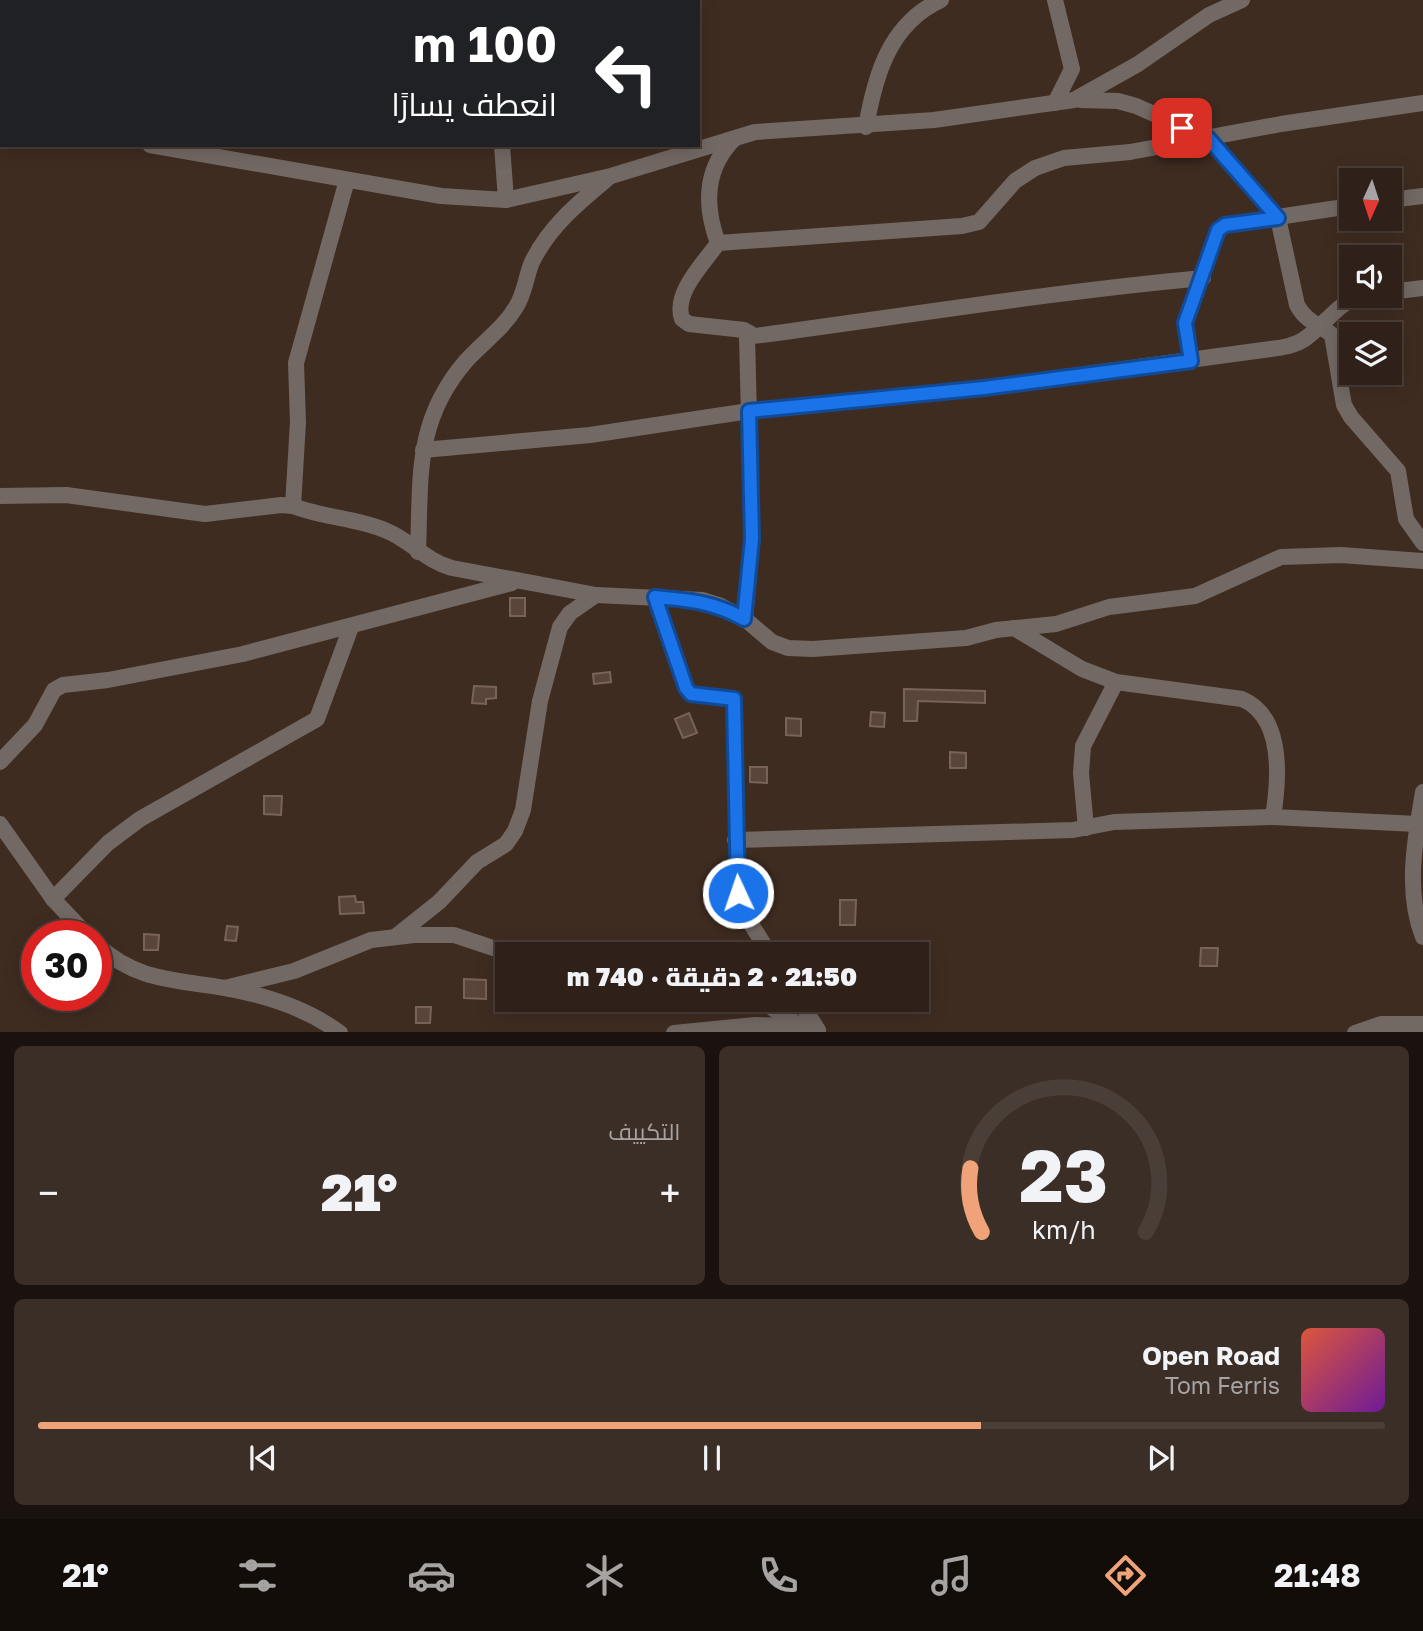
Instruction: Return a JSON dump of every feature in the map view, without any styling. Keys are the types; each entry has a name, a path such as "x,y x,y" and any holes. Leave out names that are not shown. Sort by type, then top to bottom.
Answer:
{"street":[{"path":"866,127 881,62 912,20 927,7 941,0"},
{"path":"1055,0 1072,69 1055,103"},
{"path":"1074,100 1138,64 1209,15 1242,0"},
{"path":"161,147 441,196 506,200 611,176 737,136 784,128 866,127 1074,100 1118,101 1136,106 1208,138 1278,218 1297,305 1302,314 1317,328 1332,335 1336,345 1344,405 1351,417 1398,471 1406,519 1423,543"},
{"path":"718,243 970,224 979,222 1015,181 1035,168 1064,158 1130,152 1423,103"},
{"path":"718,243 712,222 710,176 720,153 737,136"},
{"path":"502,147 506,200"},
{"path":"418,552 423,450 429,420 466,361 510,317 522,298 531,263 562,218 611,176"},
{"path":"293,506 298,422 296,363 347,180"},
{"path":"1402,198 1423,195"},
{"path":"1191,361 1185,323 1188,307 1203,278 1218,230 1225,225 1339,208"},
{"path":"718,243 687,288 679,311 682,319 689,324 744,330 751,334 747,337 752,539 744,619"},
{"path":"747,337 961,309 1084,289 1203,278"},
{"path":"1402,291 1423,288"},
{"path":"423,450 590,435 749,411 984,388 1191,361 1294,344 1339,308"},
{"path":"0,496 66,495 205,514 293,506 384,529 444,566 596,595 702,600 721,606 744,619 772,642 788,648 813,649 966,638 1074,620 1110,607 1195,596 1281,557 1341,555 1423,561"},
{"path":"0,761 35,725 57,687 243,654 518,581"},
{"path":"395,937 439,902 477,862 506,844 515,831 523,810 532,737 560,627 570,613 596,595"},
{"path":"655,597 686,688 691,694 734,699 738,893 763,942"},
{"path":"53,900 108,843 140,819 317,719 351,627"},
{"path":"1014,628 1083,669 1116,682 1242,699 1256,705 1262,714 1278,759 1279,775 1273,817"},
{"path":"1086,828 1081,765 1083,746 1116,682"},
{"path":"1423,792 1417,824 1412,894 1414,916 1423,937"},
{"path":"736,840 1086,828 1114,822 1273,817 1417,824"},
{"path":"0,824 53,900 72,920"},
{"path":"225,988 294,971 371,940 454,935 495,949"},
{"path":"112,958 135,971 158,979 225,988 287,1005 340,1032"},
{"path":"782,1012 811,1028"},
{"path":"1355,1032 1381,1024 1421,1019"},
{"path":"674,1032 755,1025 811,1028"}],"building":[{"path":"510,598 525,598 525,616 510,616"},
{"path":"610,672 611,682 594,684 593,674"},
{"path":"474,686 496,687 496,698 486,699 486,704 472,703"},
{"path":"904,689 985,691 985,703 918,701 917,721 904,721"},
{"path":"871,712 885,713 884,727 870,726"},
{"path":"689,713 697,733 683,738 675,719"},
{"path":"786,718 801,719 801,736 786,735"},
{"path":"950,752 966,753 966,768 950,768"},
{"path":"750,767 767,767 767,783 750,782"},
{"path":"264,796 282,796 281,815 264,814"},
{"path":"355,896 356,902 363,902 364,913 340,914 339,897"},
{"path":"840,900 856,900 855,925 840,925"},
{"path":"227,926 238,927 236,941 225,940"},
{"path":"144,934 159,935 158,950 144,950"},
{"path":"1201,948 1218,948 1217,966 1200,966"},
{"path":"464,979 486,980 486,999 464,998"},
{"path":"416,1007 431,1007 430,1023 416,1023"}],"route":[{"path":"738,893 736,706 734,699 699,696 691,694 686,688 655,597 702,600 721,606 744,619 752,539 749,411 984,388 1191,361 1185,334 1188,307 1203,278 1218,230 1225,225 1278,218 1208,138 1182,128"}]}
